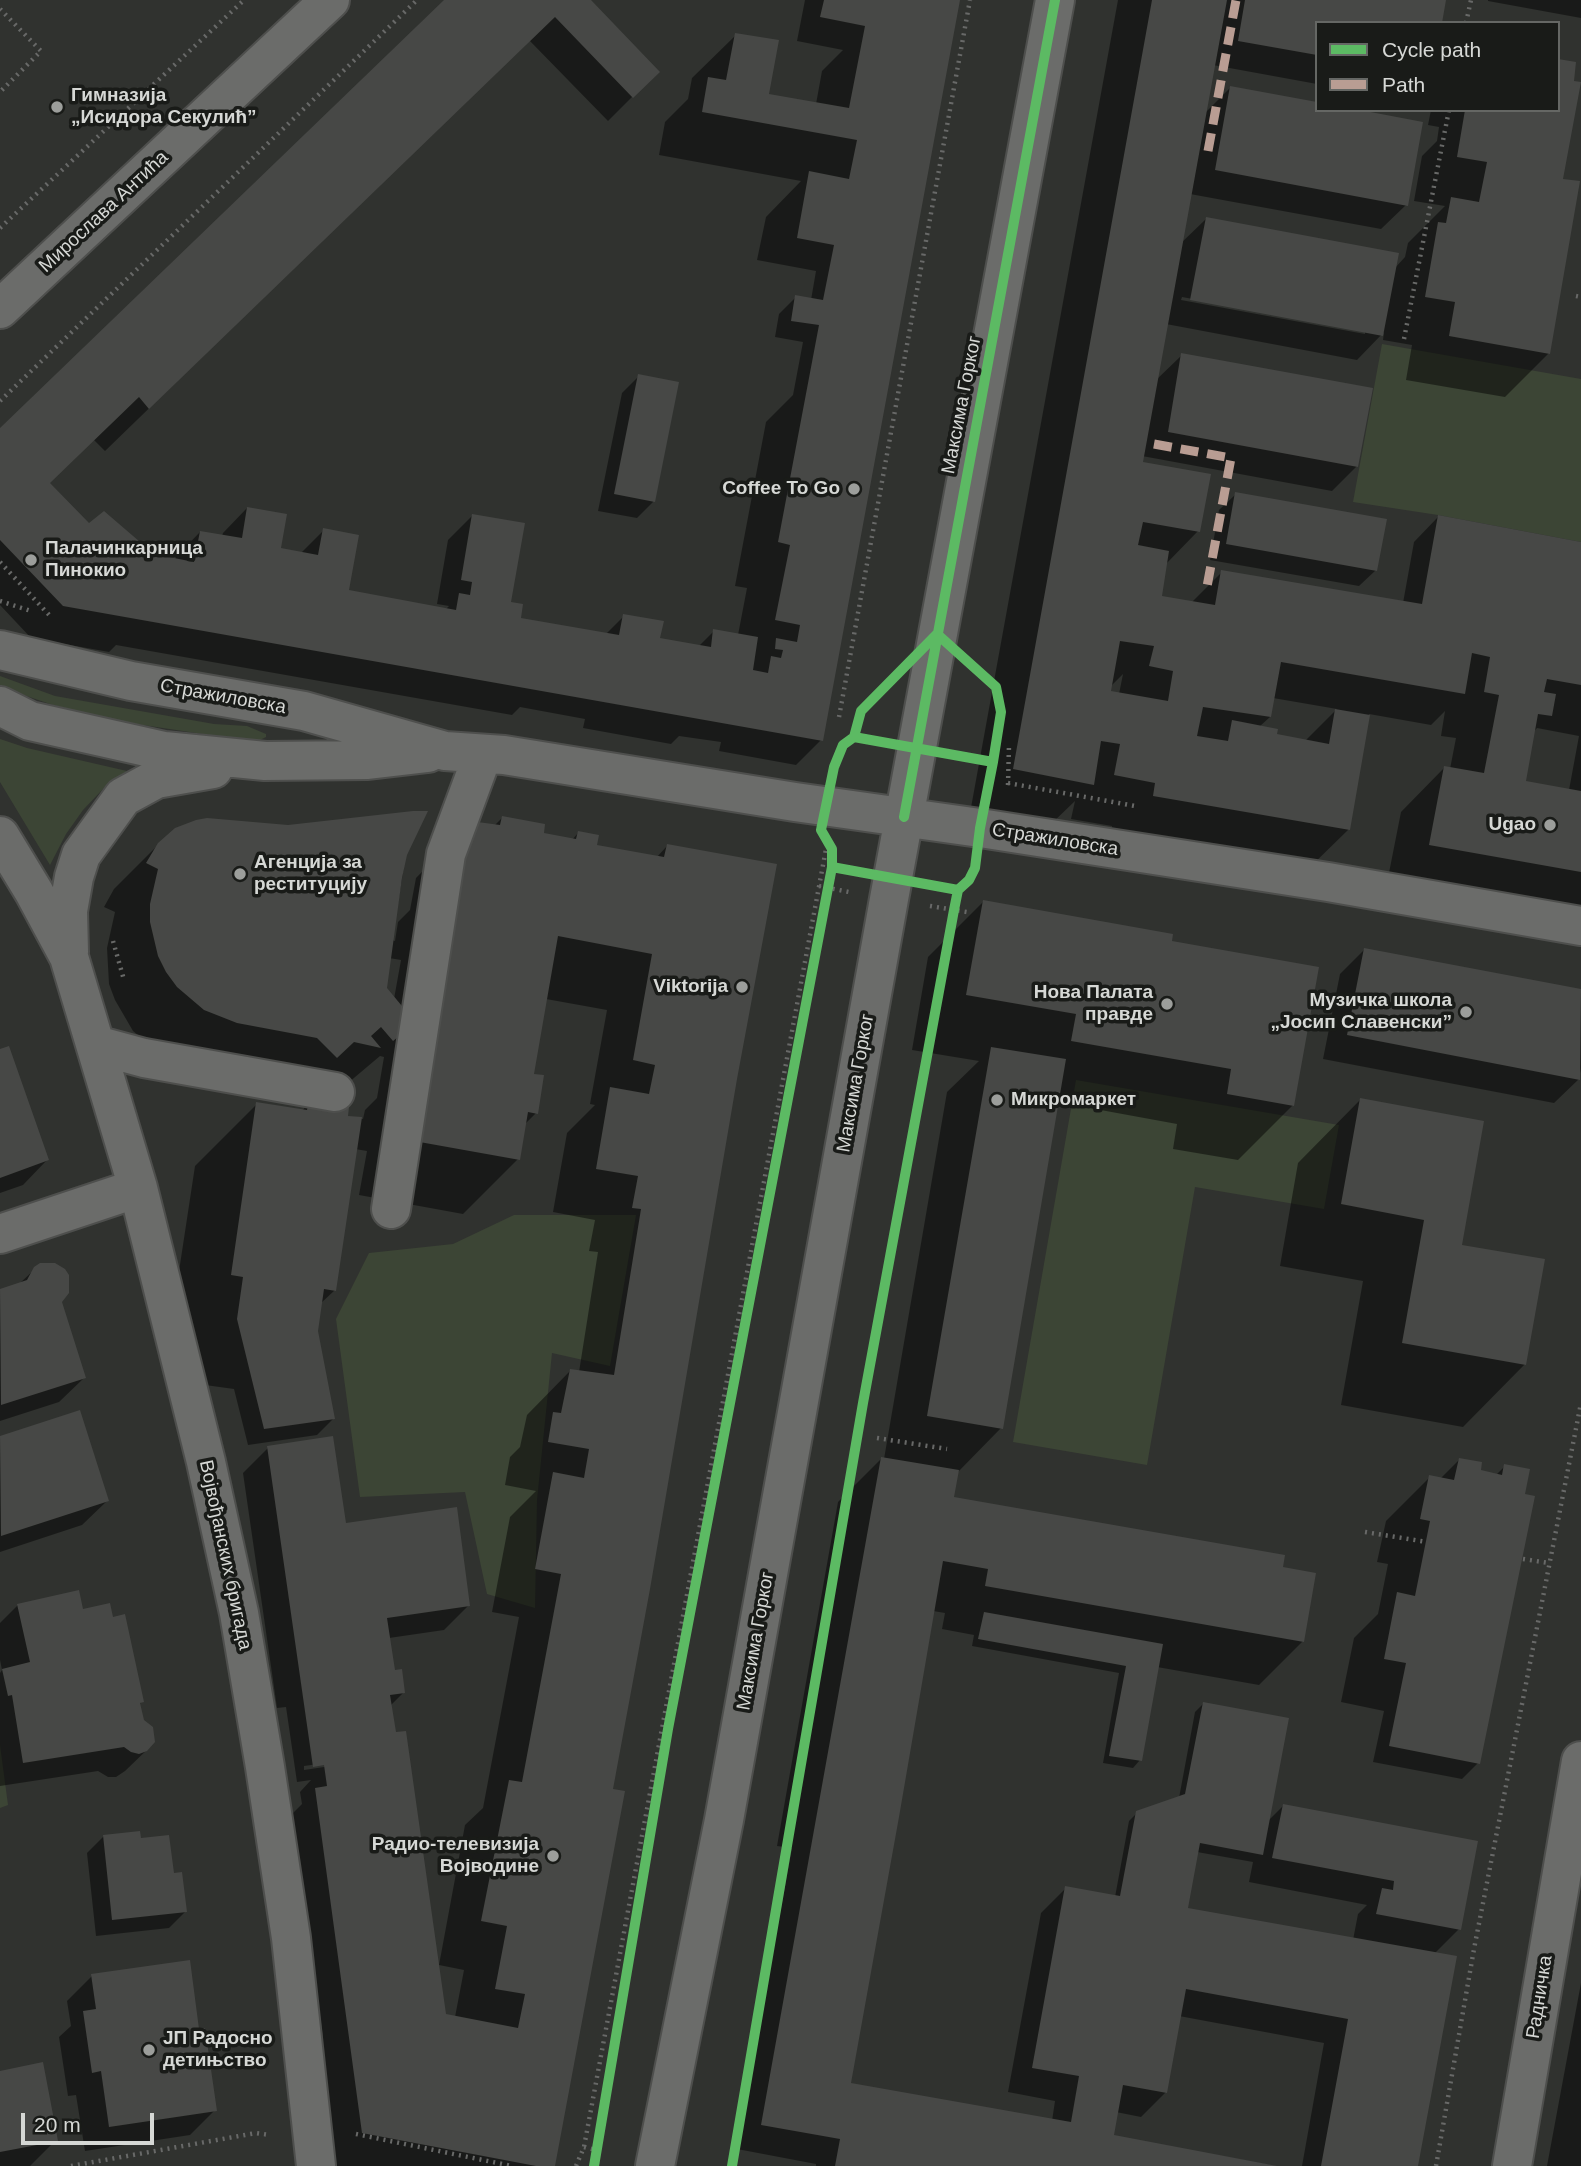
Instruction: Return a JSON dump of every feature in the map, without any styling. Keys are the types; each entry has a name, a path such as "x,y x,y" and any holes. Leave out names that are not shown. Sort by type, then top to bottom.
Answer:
{"street":[{"name":"Мирослава Антића","path":"0,309 330,0"},
{"name":"Максима Горког","path":"655,2166 724,1820 904,817 1055,0"},
{"name":"Стражиловска","path":"0,650 131,681 304,711 444,751"},
{"name":"Стражиловска","path":"0,706 30,721 164,751 265,761 368,760 444,751 504,755 825,807 1328,882 1581,926"},
{"path":"391,1209 446,854 483,754"},
{"name":"Војвођанских бригада","path":"69,957 68,911 77,866 81,855 123,797 156,779 265,761"},
{"name":"Војвођанских бригада","path":"0,836 69,957 138,1188 206,1462 239,1613 265,1767 291,1938 316,2166"},
{"path":"96,1045 144,1058 335,1092"},
{"path":"0,1234 138,1188"},
{"name":"Радничка","path":"1512,2166 1575,1829 1581,1760"}],"path":[{"path":"0,228 244,0"},
{"path":"0,401 417,0"},
{"path":"839,716 970,0"},
{"path":"1466,21 1471,0"},
{"path":"0,9 41,51 0,92"},
{"path":"1404,339 1449,112"},
{"path":"0,562 51,617 0,601"},
{"path":"1007,793 1009,745"},
{"path":"608,2082 668,1729 830,877 832,849 821,830 825,807"},
{"path":"576,2166 584,2147 826,849 814,846"},
{"path":"951,924 956,900"},
{"path":"112,937 126,990"},
{"path":"1436,2166 1474,1949 1581,1403"},
{"path":"877,1437 947,1449"},
{"path":"1364,1532 1427,1542"},
{"path":"1523,1559 1549,1563"},
{"path":"71,2166 256,2133"},
{"path":"356,2134 512,2166"},
{"path":"584,2147 596,2154 599,2136"}],"green space":[{"path":"1382,344 1581,379 1581,542 1353,502"},
{"path":"0,676 55,696 214,724 247,726 266,734 266,737 246,742 116,721 53,705 0,687"},
{"path":"0,739 27,748 127,771 103,789 83,810 66,834 50,865 0,782"},
{"path":"1076,1080 1339,1125 1324,1209 1195,1187 1147,1465 1013,1442"},
{"path":"514,1215 636,1215 610,1366 552,1353 537,1500 535,1608 487,1594 465,1492 360,1497 336,1319 369,1253 453,1244"},
{"path":"0,1745 8,1805 0,1808"}],"building":[{"path":"444,0 591,0 660,72 633,98 555,17 149,409 139,397 50,483 89,523 104,511 154,554 194,562 200,531 242,538 247,507 287,514 281,548 318,555 323,528 359,535 349,590 456,610 459,593 470,595 472,582 461,580 472,514 525,523 511,602 523,604 521,618 619,635 623,614 664,621 660,638 711,647 713,629 758,637 753,670 768,673 771,656 781,658 783,650 775,649 776,638 797,642 800,625 775,620 790,545 778,542 819,325 791,321 795,295 823,300 834,245 797,238 809,171 849,179 857,140 702,112 708,77 726,80 735,33 779,40 769,94 849,108 865,26 820,17 824,0 960,0 823,741 63,606 0,540 0,428"},
{"path":"1152,0 1227,0 1143,462 1211,474 1200,532 1143,522 1138,545 1169,551 1162,596 1215,605 1221,570 1422,604 1438,515 1581,542 1581,685 1547,679 1544,692 1556,694 1552,716 1538,714 1526,781 1581,791 1581,872 1429,845 1444,766 1484,773 1499,695 1484,692 1490,657 1472,653 1465,694 1281,662 1271,717 1203,707 1197,736 1228,741 1232,720 1278,729 1277,734 1329,744 1335,709 1370,715 1350,830 1153,796 1155,783 1114,775 1120,744 1101,741 1094,785 1013,769","holes":["1120,641 1154,646 1149,666 1173,671 1168,701 1111,691"]},
{"path":"1245,0 1446,0 1442,21 1315,21 1315,55 1238,41"},
{"path":"1560,59 1576,62 1574,81 1581,82 1563,179 1580,181 1550,354 1449,336 1455,302 1425,297 1438,222 1446,223 1451,197 1479,202 1487,162 1457,157 1465,112 1560,112"},
{"path":"1230,86 1315,102 1315,112 1370,112 1423,122 1408,206 1215,170"},
{"path":"1206,217 1399,253 1383,336 1190,300"},
{"path":"1181,353 1373,388 1358,467 1168,432"},
{"path":"638,374 679,382 655,502 614,494"},
{"path":"1235,492 1387,519 1377,571 1226,544"},
{"path":"428,811 407,855 387,988 416,1023 393,1041 381,1027 371,1036 381,1048 354,1042 337,1058 317,1038 237,1023 204,1010 177,987 166,972 158,956 150,922 150,904 158,869 146,863 158,843 175,828 207,818 288,825"},
{"path":"502,816 545,824 544,833 576,839 578,831 599,835 597,845 664,857 667,844 777,864 613,1789 625,1791 555,2166 536,2166 362,2133 315,1788 327,1786 324,1765 313,1767 267,1446 333,1436 346,1523 457,1507 470,1606 387,1618 395,1670 402,1669 405,1693 390,1695 396,1732 406,1731 446,2014 518,2028 525,1994 495,1989 507,1926 481,1921 509,1780 522,1782 561,1574 535,1569 553,1472 584,1478 589,1449 548,1442 553,1412 561,1413 570,1369 614,1375 641,1209 632,1208 638,1176 596,1169 610,1087 649,1094 655,1065 633,1060 652,954 558,936 534,1074 544,1075 538,1114 528,1112 520,1160 414,1141 470,821 500,825"},
{"name":"Нова Палата правде","path":"983,900 1173,934 1172,941 1319,967 1294,1106 1227,1094 1231,1069 1071,1041 1076,1014 966,995"},
{"name":"Музичка школа „Јосип Славенски”","path":"1364,948 1581,989 1580,1080 1347,1035"},
{"path":"9,1046 49,1160 0,1178 0,1049"},
{"path":"991,1047 1066,1059 1003,1429 927,1416"},
{"path":"1360,1098 1484,1121 1462,1245 1545,1259 1526,1365 1402,1343 1424,1220 1341,1204"},
{"path":"309,1101 349,1107 348,1116 362,1117 336,1291 324,1289 318,1331 335,1419 264,1429 237,1319 243,1277 231,1275 256,1102 307,1110"},
{"path":"40,1263 55,1263 69,1275 69,1293 62,1302 86,1378 1,1405 0,1289 27,1280 34,1267"},
{"path":"80,1410 109,1501 1,1536 0,1436"},
{"path":"881,1457 959,1470 954,1497 1285,1555 1283,1567 1316,1573 1304,1642 985,1586 988,1569 943,1561 851,2083 1071,2122 1079,2076 1032,2068 1065,1886 1120,1896 1136,1811 1185,1794 1203,1702 1289,1718 1263,1855 1200,1843 1188,1908 1457,1956 1418,2166 1321,2166 1348,2019 1186,1989 1167,2093 1123,2085 1114,2135 1277,2166 835,2166 840,2139 761,2125"},
{"path":"1459,1458 1482,1462 1481,1470 1502,1475 1504,1464 1530,1469 1525,1494 1535,1496 1480,1764 1389,1746 1406,1663 1384,1659 1397,1592 1415,1596 1430,1521 1420,1519 1429,1475 1454,1480"},
{"path":"79,1590 83,1609 110,1603 113,1617 125,1614 144,1702 140,1703 144,1720 153,1727 155,1742 147,1751 139,1754 124,1747 23,1763 12,1695 8,1696 2,1669 30,1662 17,1604"},
{"path":"984,1612 1163,1644 1142,1761 1109,1756 1126,1666 978,1639"},
{"path":"1283,1804 1478,1841 1461,1930 1376,1914 1382,1888 1393,1890 1394,1881 1272,1858"},
{"path":"140,1831 141,1838 169,1835 174,1873 182,1872 187,1912 112,1920 103,1835"},
{"name":"ЈП Радосно детињство","path":"190,1960 199,2029 205,2028 217,2111 109,2127 101,2071 92,2073 83,2011 96,2009 91,1974"},
{"path":"43,2062 58,2141 0,2152 0,2071"}],"marked path":[{"path":"1208,151 1236,0"},
{"path":"1154,444 1231,458 1206,592"}],"cycle path":[{"path":"904,817 1055,0"},
{"path":"854,737 861,711 937,634 996,687 1001,712 993,762"},
{"path":"594,2166 668,1729 832,867 832,849 821,830 834,767 843,745 854,737 993,762 975,868 969,880 958,890 954,910 863,1403 732,2166"},
{"path":"832,867 958,890"}],"place":[{"name":"Гимназија „Исидора Секулић”","path":"57,107"},
{"name":"Coffee To Go","path":"854,489"},
{"name":"Палачинкарница Пинокио","path":"31,560"},
{"name":"Ugao","path":"1550,825"},
{"name":"Агенција за реституцију","path":"240,874"},
{"name":"Viktorija","path":"742,987"},
{"name":"Нова Палата правде","path":"1167,1004"},
{"name":"Музичка школа „Јосип Славенски”","path":"1466,1012"},
{"name":"Микромаркет","path":"997,1100"},
{"name":"Радио-телевизија Војводине","path":"553,1856"},
{"name":"ЈП Радосно детињство","path":"149,2050"}]}
